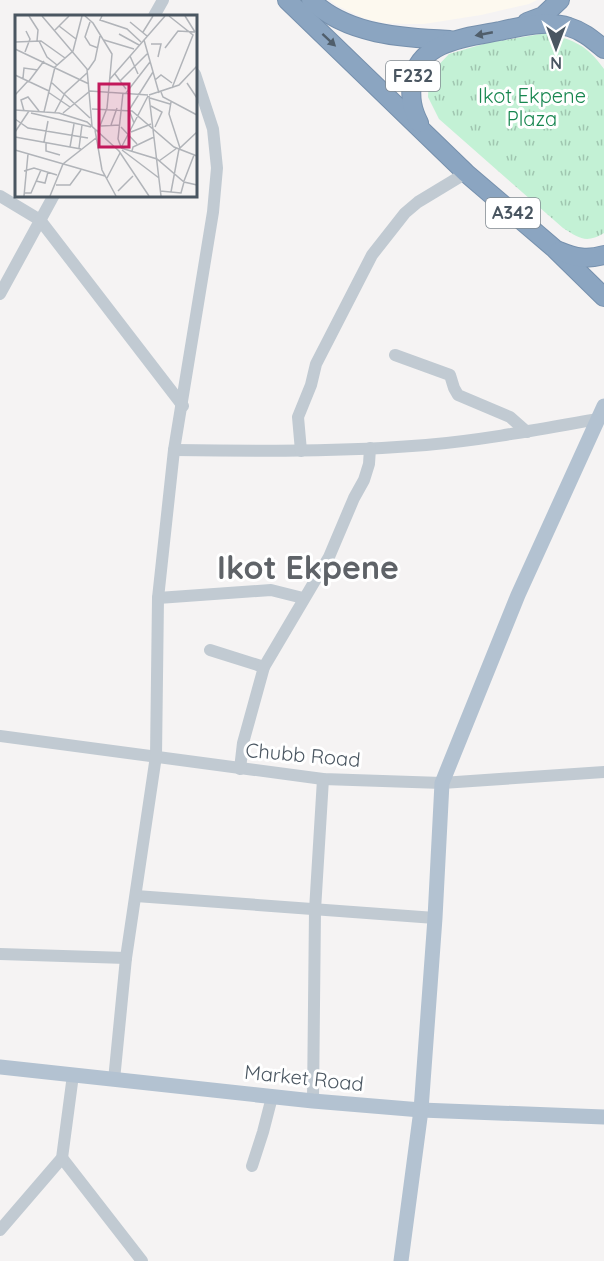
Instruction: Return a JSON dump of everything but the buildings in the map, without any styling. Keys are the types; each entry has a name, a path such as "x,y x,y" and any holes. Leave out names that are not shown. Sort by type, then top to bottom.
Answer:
{"highway":[{"name":"A342","path":"287,0 466,172 555,249 604,297"},
{"path":"311,0 341,21 377,32 454,40"},
{"name":"F232","path":"423,129 412,110 410,92 412,76 422,60 435,48 454,40 514,28 543,16 560,0"},
{"path":"514,28 539,24 567,26 586,34 604,49"},
{"path":"555,249 575,257 588,259 604,255"}],"main road":[{"path":"401,1261 421,1110 442,783 518,595 601,412"},
{"name":"Market Road","path":"0,1067 313,1101 421,1110 604,1118"}],"street":[{"path":"114,1080 126,958 156,756 158,598 174,450 213,212 217,168 213,129 196,77"},
{"path":"301,451 298,417 311,385 316,364 356,282 372,255 405,213 418,202 466,172"},
{"path":"0,196 40,220 183,406"},
{"path":"1,291 53,196"},
{"path":"395,355 450,375 458,394 510,417 527,432"},
{"path":"174,450 301,451 427,445 527,432 601,412"},
{"path":"240,769 243,743 264,667 328,558 364,480 369,464 370,448"},
{"path":"158,598 271,590 303,598"},
{"path":"210,650 264,667"},
{"name":"Chubb Road","path":"0,736 323,779 442,783 604,772"},
{"path":"313,1101 315,910 323,779"},
{"path":"136,896 435,918"},
{"path":"0,954 126,958"},
{"path":"0,1230 62,1158 73,1075"},
{"path":"252,1166 272,1097"},
{"path":"62,1158 142,1261"}],"shaded area":[{"path":"330,0 537,0 481,15 424,24 405,24 384,23 363,18"}],"green space":[{"name":"Ikot Ekpene Plaza","path":"547,33 579,45 591,54 604,69 604,233 592,238 578,237 563,228 439,119 428,97 429,75 449,54 487,43"}],"district":[{"name":"Ikot Ekpene","path":"308,568"}]}
